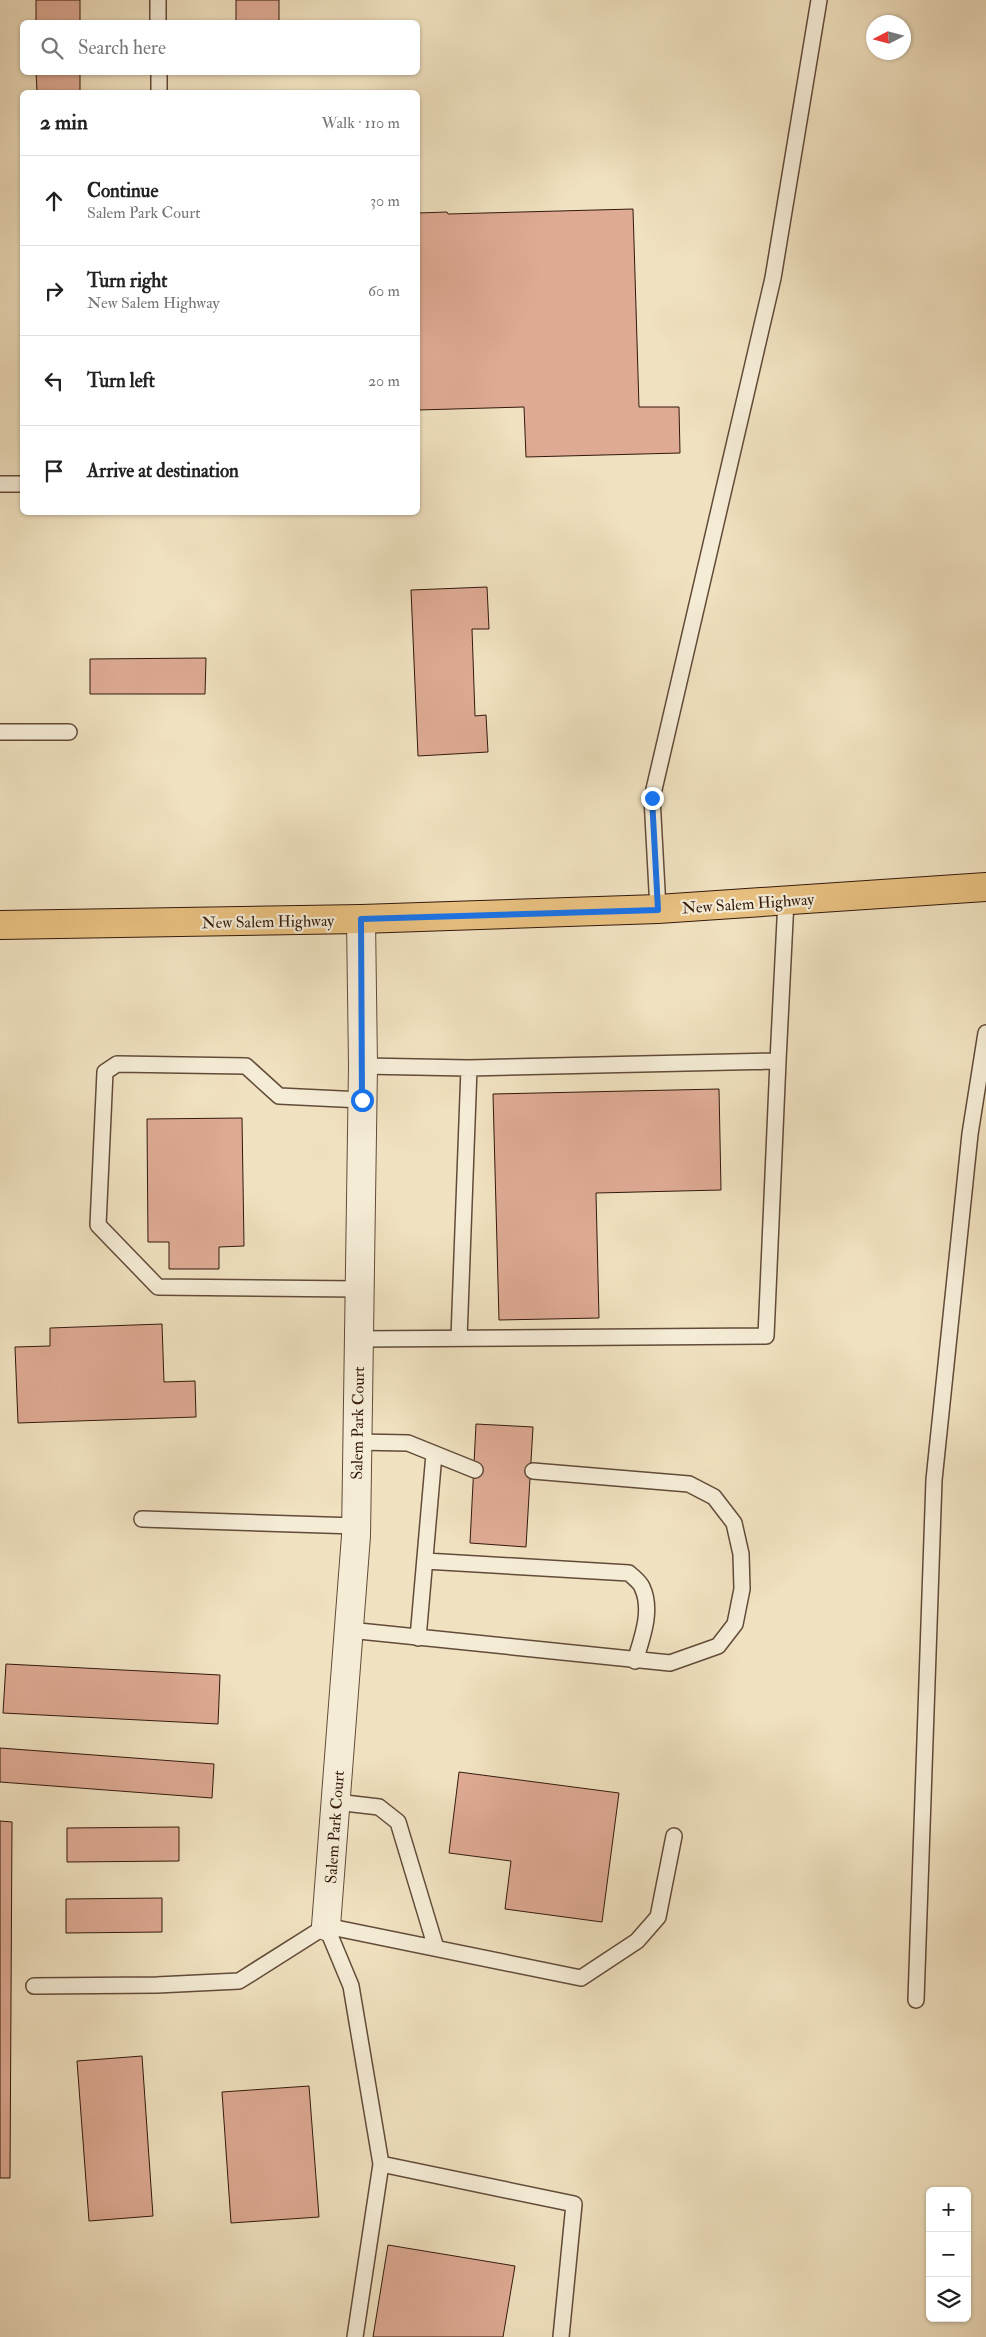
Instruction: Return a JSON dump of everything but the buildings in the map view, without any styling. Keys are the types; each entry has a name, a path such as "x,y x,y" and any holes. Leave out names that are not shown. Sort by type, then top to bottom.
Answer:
{"main road":[{"name":"New Salem Highway","path":"0,925 361,919 658,910 986,887"}],"street":[{"name":"Salem Park Court","path":"326,1926 356,1526 357,1339 363,1066 361,919"}],"lane":[{"path":"158,0 158,20"},
{"path":"658,910 652,798 773,278 819,0"},
{"path":"158,75 159,90"},
{"path":"0,484 20,484"},
{"path":"0,732 69,732"},
{"path":"357,1339 766,1336 786,900"},
{"path":"916,2000 934,1480 970,1134 986,1033"},
{"path":"363,1066 469,1068 778,1062"},
{"path":"358,1289 158,1287 98,1225 105,1072 117,1064 246,1066 279,1096 362,1100"},
{"path":"459,1338 469,1068"},
{"path":"357,1442 408,1443 475,1470"},
{"path":"418,1638 434,1454"},
{"path":"349,1630 670,1664 718,1646 735,1624 742,1589 741,1554 734,1523 714,1497 689,1484 533,1471"},
{"path":"142,1519 356,1526"},
{"path":"425,1561 629,1573 642,1586 647,1604 644,1630 635,1661"},
{"path":"336,1802 380,1807 398,1822 436,1948"},
{"path":"34,1986 157,1986 239,1980 326,1926 581,1978 637,1941 658,1917 674,1836"},
{"path":"326,1926 351,1986 380,2164 356,2337"},
{"path":"380,2164 574,2204 561,2337"}],"route":[{"path":"362,1100 361,919 658,910 652,798"}]}
